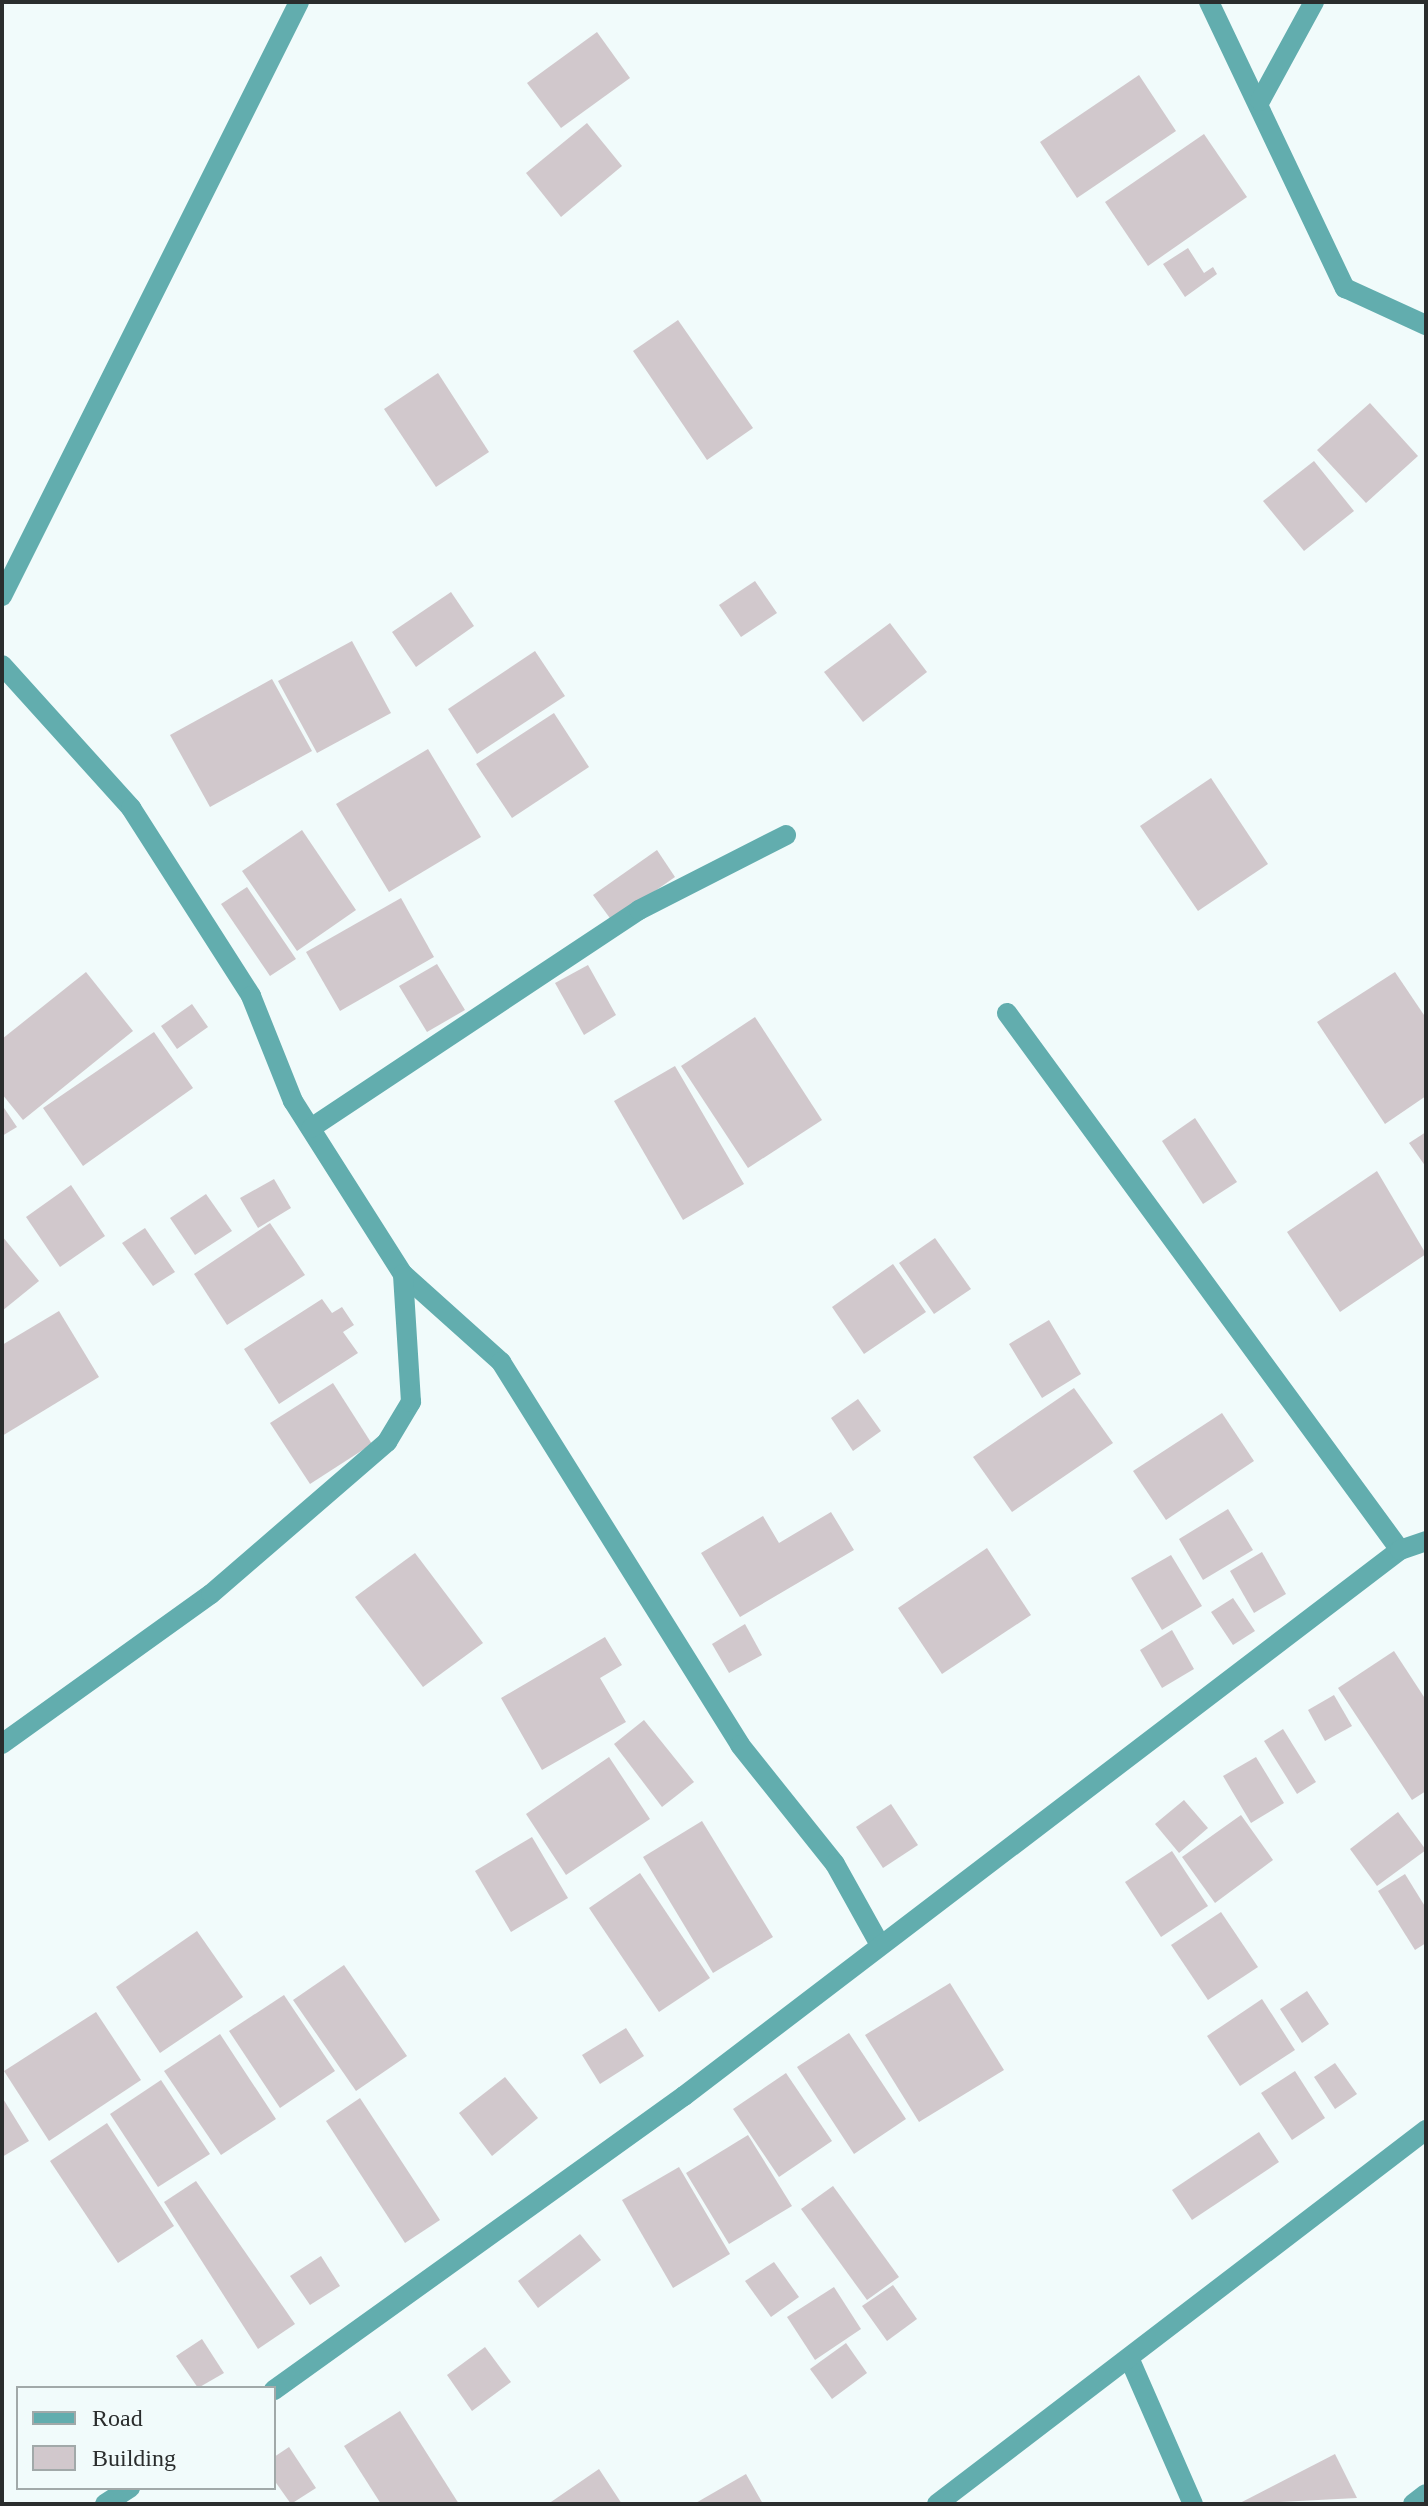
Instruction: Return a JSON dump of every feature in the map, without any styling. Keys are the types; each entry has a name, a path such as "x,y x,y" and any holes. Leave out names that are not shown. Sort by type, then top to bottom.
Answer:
{"street":[{"path":"2,596 299,2"},
{"path":"1209,2 1260,101 1345,288 1426,325"},
{"path":"1260,101 1314,2"},
{"path":"2,665 131,808 251,996 311,1128 403,1274 501,1362 740,1745 835,1864 879,1943"},
{"path":"311,1128 639,910 786,835"},
{"path":"1007,1013 1400,1550"},
{"path":"2,1744 211,1594 387,1442 411,1402 403,1274"},
{"path":"276,2389 659,2114 879,1943 1400,1550 1426,1541"},
{"path":"937,2504 1130,2360 1426,2130"},
{"path":"1130,2360 1193,2504"},
{"path":"105,2504 127,2490"},
{"path":"1413,2504 1426,2494"}],"building":[{"path":"597,32 630,78 561,128 527,83"},
{"path":"1139,75 1176,131 1077,198 1040,142"},
{"path":"587,123 622,166 561,217 526,173"},
{"path":"1204,134 1247,197 1148,266 1105,202"},
{"path":"1188,248 1204,273 1213,267 1217,274 1185,297 1163,264"},
{"path":"678,320 753,428 707,460 633,351"},
{"path":"438,373 489,452 436,487 384,409"},
{"path":"1370,403 1418,456 1366,503 1317,450"},
{"path":"1314,461 1354,511 1304,551 1263,501"},
{"path":"755,581 777,613 741,637 719,605"},
{"path":"451,592 474,626 416,667 392,632"},
{"path":"890,623 927,672 863,722 824,672"},
{"path":"352,641 391,713 317,753 278,681"},
{"path":"535,651 565,696 477,754 448,709"},
{"path":"272,679 312,751 210,807 170,735"},
{"path":"554,713 589,767 512,818 476,764"},
{"path":"428,749 481,837 389,892 336,804"},
{"path":"1211,778 1268,864 1198,911 1140,826"},
{"path":"302,830 356,910 297,951 242,871"},
{"path":"657,850 675,877 612,921 593,895"},
{"path":"247,887 296,959 270,976 221,904"},
{"path":"401,898 434,957 340,1011 306,952"},
{"path":"437,964 465,1010 427,1032 399,986"},
{"path":"588,965 616,1015 584,1035 555,983"},
{"path":"86,972 133,1031 23,1120 2,1094 2,1039"},
{"path":"1395,972 1426,1018 1426,1096 1385,1124 1317,1022"},
{"path":"192,1004 208,1027 177,1049 161,1026"},
{"path":"755,1017 822,1120 748,1168 681,1066"},
{"path":"154,1032 193,1088 83,1166 43,1108"},
{"path":"675,1066 744,1184 683,1220 614,1101"},
{"path":"2,1105 17,1127 2,1136"},
{"path":"1195,1118 1237,1182 1203,1204 1162,1141"},
{"path":"1426,1132 1426,1167 1409,1143"},
{"path":"1377,1171 1426,1254 1340,1312 1287,1232"},
{"path":"274,1179 291,1208 258,1228 240,1198"},
{"path":"71,1185 105,1236 60,1267 26,1217"},
{"path":"206,1194 232,1231 195,1255 170,1218"},
{"path":"270,1223 305,1275 227,1325 194,1274"},
{"path":"145,1228 175,1272 153,1286 122,1243"},
{"path":"2,1236 39,1281 2,1311"},
{"path":"935,1238 971,1289 934,1314 899,1263"},
{"path":"893,1264 926,1312 864,1354 832,1307"},
{"path":"322,1299 332,1313 342,1307 354,1325 343,1332 358,1353 279,1404 244,1349"},
{"path":"59,1311 99,1377 2,1436 2,1345"},
{"path":"1049,1320 1081,1374 1042,1398 1009,1344"},
{"path":"333,1383 372,1444 310,1484 270,1423"},
{"path":"1074,1388 1113,1443 1012,1512 973,1457"},
{"path":"858,1399 881,1431 853,1451 831,1418"},
{"path":"1222,1413 1254,1461 1166,1520 1133,1471"},
{"path":"1228,1509 1253,1550 1203,1580 1179,1539"},
{"path":"831,1512 854,1550 740,1617 701,1553 763,1516 779,1543"},
{"path":"987,1548 1031,1615 942,1674 898,1608"},
{"path":"1262,1552 1286,1594 1254,1613 1230,1571"},
{"path":"415,1553 483,1643 423,1687 355,1597"},
{"path":"1171,1555 1202,1606 1162,1630 1131,1578"},
{"path":"1233,1598 1255,1631 1233,1645 1211,1612"},
{"path":"745,1624 762,1655 729,1673 712,1644"},
{"path":"1172,1630 1194,1669 1162,1688 1140,1650"},
{"path":"605,1637 622,1665 600,1678 626,1722 542,1770 501,1698"},
{"path":"1394,1651 1426,1700 1426,1791 1412,1800 1338,1688"},
{"path":"1334,1695 1352,1726 1325,1741 1308,1710"},
{"path":"644,1720 694,1782 662,1807 614,1744"},
{"path":"1283,1729 1316,1782 1297,1794 1264,1741"},
{"path":"609,1757 650,1819 566,1875 526,1814"},
{"path":"1256,1757 1284,1803 1251,1823 1223,1776"},
{"path":"1184,1800 1208,1828 1179,1853 1155,1824"},
{"path":"891,1804 918,1845 883,1868 856,1827"},
{"path":"1398,1812 1426,1850 1377,1886 1350,1849"},
{"path":"1241,1815 1273,1860 1215,1903 1182,1857"},
{"path":"702,1821 773,1937 713,1973 643,1857"},
{"path":"532,1837 568,1898 511,1932 475,1871"},
{"path":"1172,1851 1208,1906 1161,1937 1125,1882"},
{"path":"640,1873 710,1978 659,2012 589,1908"},
{"path":"1405,1874 1426,1908 1426,1943 1415,1950 1378,1891"},
{"path":"1221,1912 1258,1967 1208,2000 1171,1945"},
{"path":"197,1931 243,1997 160,2053 116,1987"},
{"path":"344,1965 407,2056 356,2091 293,2000"},
{"path":"950,1983 1004,2070 919,2122 865,2035"},
{"path":"1307,1991 1329,2024 1302,2043 1280,2009"},
{"path":"284,1995 335,2071 280,2108 229,2031"},
{"path":"1262,1999 1295,2050 1240,2086 1207,2036"},
{"path":"96,2012 141,2080 49,2141 4,2071"},
{"path":"626,2028 644,2056 600,2084 582,2055"},
{"path":"849,2033 906,2119 854,2154 797,2067"},
{"path":"220,2034 276,2119 221,2155 164,2071"},
{"path":"1335,2063 1357,2094 1335,2109 1314,2077"},
{"path":"1295,2071 1325,2118 1292,2140 1261,2093"},
{"path":"786,2073 832,2141 779,2177 733,2109"},
{"path":"505,2077 538,2118 492,2156 459,2113"},
{"path":"161,2080 210,2154 158,2187 110,2114"},
{"path":"2,2097 29,2141 2,2157"},
{"path":"360,2098 440,2220 405,2243 326,2121"},
{"path":"107,2123 174,2226 118,2263 50,2161"},
{"path":"1259,2132 1279,2162 1192,2220 1172,2190"},
{"path":"748,2135 792,2206 729,2244 686,2173"},
{"path":"679,2167 730,2254 673,2288 622,2200"},
{"path":"196,2181 295,2324 258,2349 164,2202"},
{"path":"833,2186 899,2277 867,2300 801,2209"},
{"path":"580,2234 601,2260 538,2308 518,2281"},
{"path":"321,2256 340,2286 310,2305 290,2276"},
{"path":"774,2262 799,2297 771,2317 745,2281"},
{"path":"893,2285 917,2319 887,2341 862,2306"},
{"path":"834,2287 861,2329 815,2360 787,2317"},
{"path":"202,2339 224,2373 197,2386 176,2356"},
{"path":"846,2343 867,2373 832,2399 810,2369"},
{"path":"485,2347 511,2382 472,2411 447,2375"},
{"path":"400,2411 459,2504 381,2504 344,2446"},
{"path":"289,2447 316,2488 291,2504 276,2483 276,2456"},
{"path":"1335,2454 1357,2498 1238,2504"},
{"path":"599,2469 622,2504 548,2504"},
{"path":"746,2474 763,2504 694,2504"}]}
